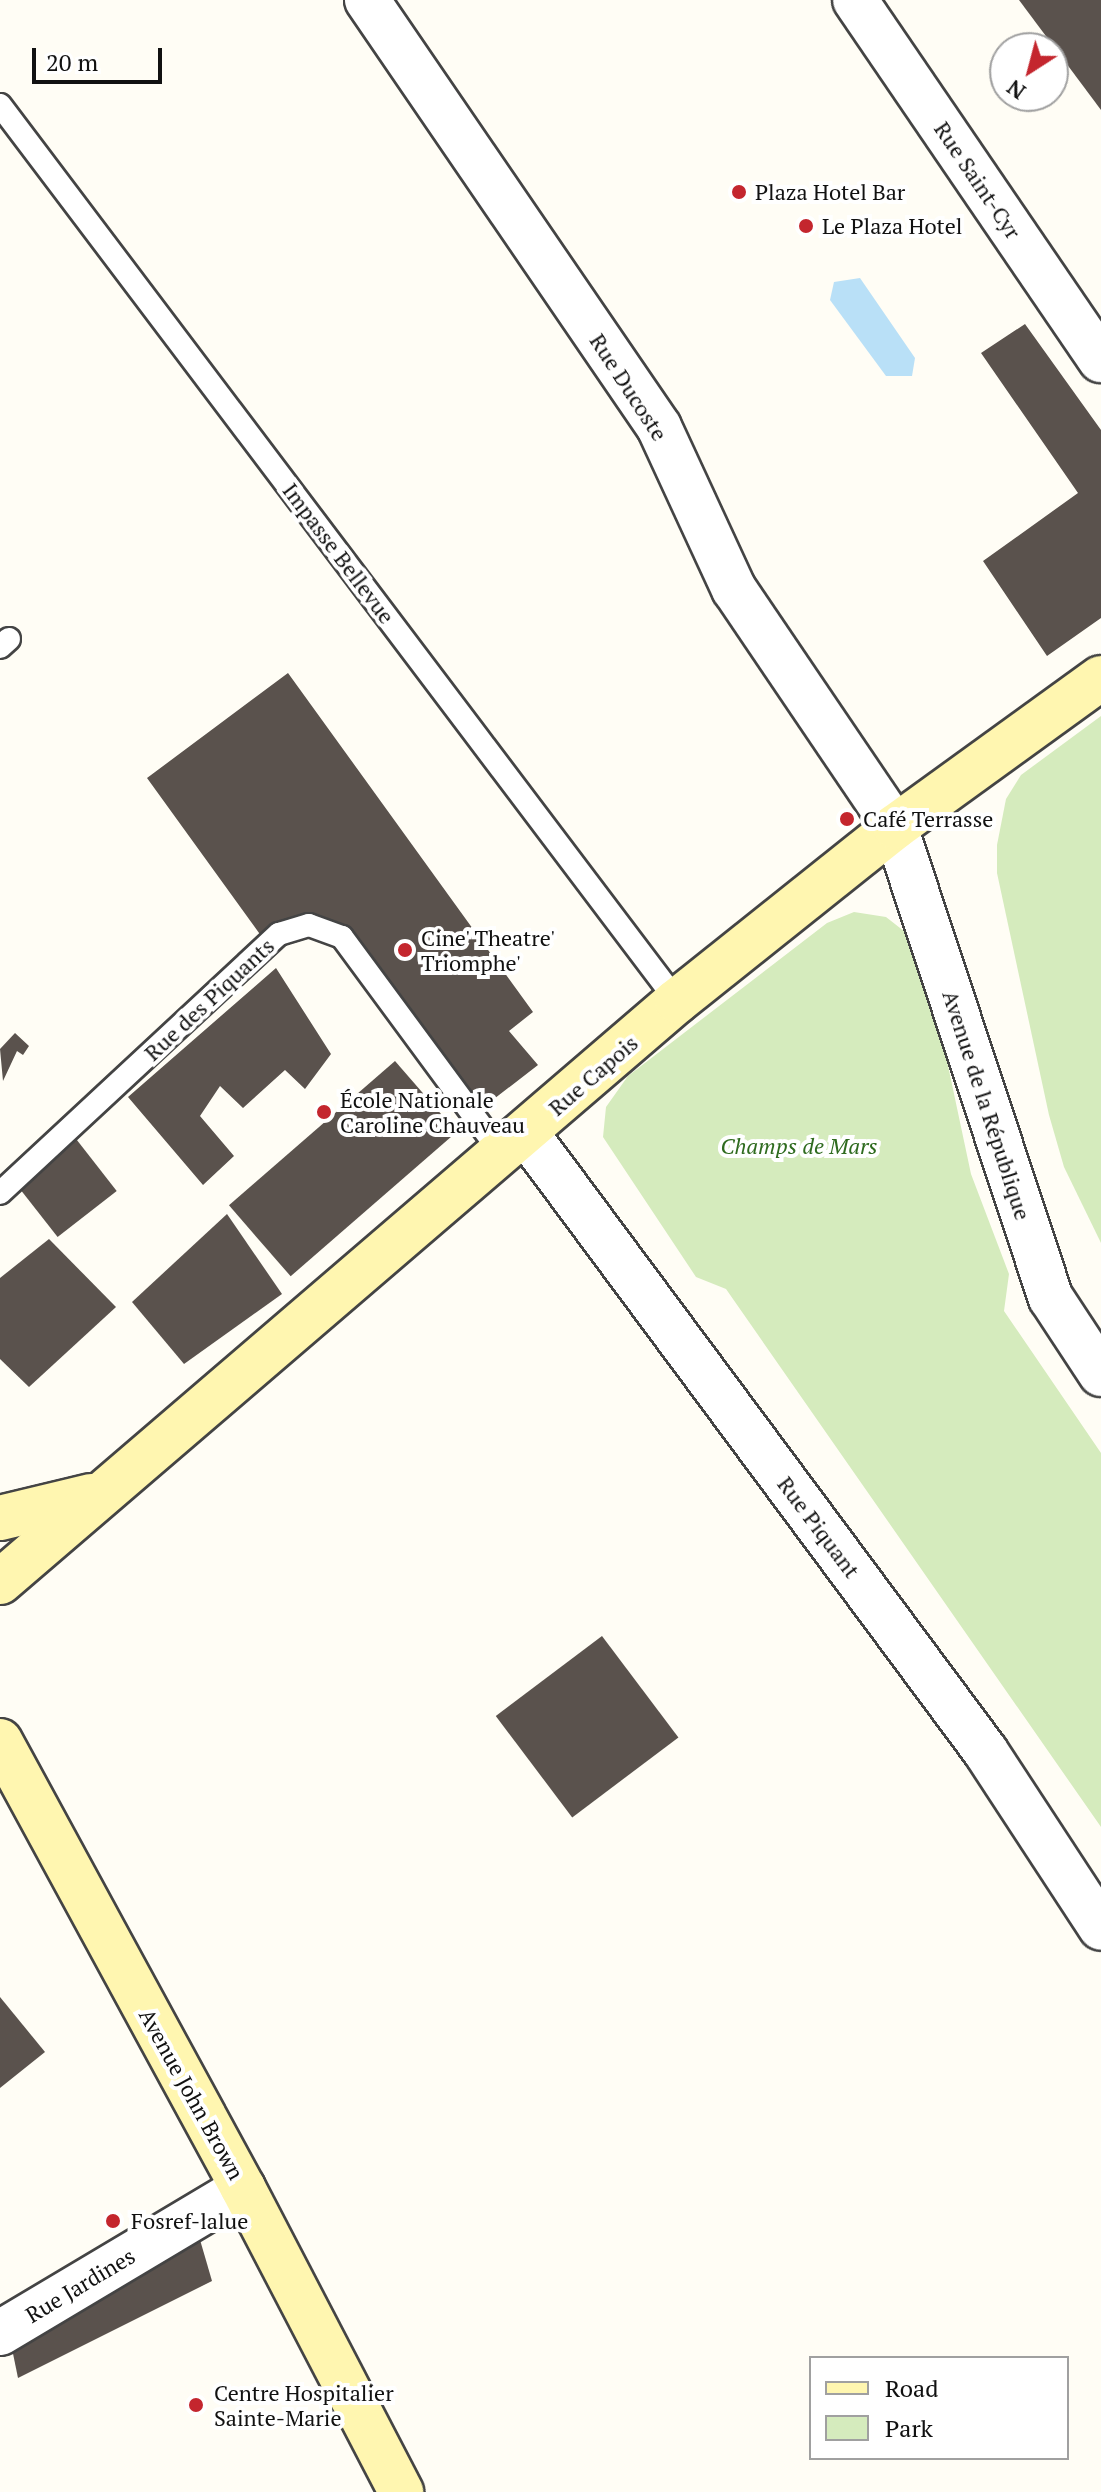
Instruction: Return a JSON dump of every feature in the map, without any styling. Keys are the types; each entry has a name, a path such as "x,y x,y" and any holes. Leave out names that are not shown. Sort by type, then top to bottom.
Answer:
{"street":[{"name":"Rue Ducoste","path":"367,0 659,427 734,589 895,827"},
{"name":"Rue Saint-Cyr","path":"855,0 1101,360"},
{"name":"Rue Capois","path":"0,1582 101,1492 677,1001 895,827 1101,678"},
{"name":"Avenue de la République","path":"895,827 1051,1298 1101,1374"},
{"name":"Rue Piquant","path":"513,1143 986,1752 1101,1928"},
{"name":"Rue Capois","path":"0,1518 101,1492"},
{"name":"Avenue John Brown","path":"0,1741 243,2188 401,2492"},
{"name":"Rue Jardines","path":"0,2333 243,2188"}],"lane":[{"name":"Impasse Bellevue","path":"0,105 677,1001"},
{"name":"Rue des Piquants","path":"0,1193 279,934 309,925 342,937 513,1143"}],"green space":[{"path":"1101,716 1101,1243 1064,1167 1049,1115 997,873 997,845 1006,799 1021,775"},
{"name":"Champs de Mars","path":"854,912 886,917 909,935 936,1009 971,1174 1009,1274 1004,1311 1101,1453 1101,1827 726,1289 696,1277 603,1137 606,1107 628,1076 827,923"}],"water":[{"path":"860,278 915,358 912,376 886,376 830,300 834,282"}],"building":[{"path":"1019,0 1101,0 1101,110 1069,67 1069,32 1043,32"},
{"path":"1025,324 1101,430 1101,618 1047,656 983,561 1078,493 981,353"},
{"path":"288,673 533,1012 509,1031 538,1065 468,1119 324,934 317,940 303,935 267,944 147,778"},
{"path":"276,968 331,1054 305,1089 285,1070 243,1108 220,1086 200,1116 234,1156 203,1185 128,1097"},
{"path":"15,1033 29,1046 23,1055 17,1051 3,1081 0,1049"},
{"path":"395,1061 457,1132 291,1276 229,1205"},
{"path":"73,1135 117,1191 58,1237 14,1181"},
{"path":"227,1214 282,1294 184,1364 132,1302"},
{"path":"49,1239 116,1307 29,1387 0,1359 0,1278"},
{"path":"602,1636 678,1737 572,1817 496,1716"},
{"path":"0,1997 45,2052 0,2088"},
{"path":"196,2226 212,2281 18,2378 9,2334"}],"place":[{"name":"Plaza Hotel Bar","path":"739,192"},
{"name":"Le Plaza Hotel","path":"806,226"},
{"name":"Café Terrasse","path":"847,819"},
{"name":"Cine' Theatre' Triomphe'","path":"405,950"},
{"name":"École Nationale Caroline Chauveau","path":"324,1112"},
{"name":"Fosref-lalue","path":"113,2221"},
{"name":"Centre Hospitalier Sainte-Marie","path":"196,2405"}]}
